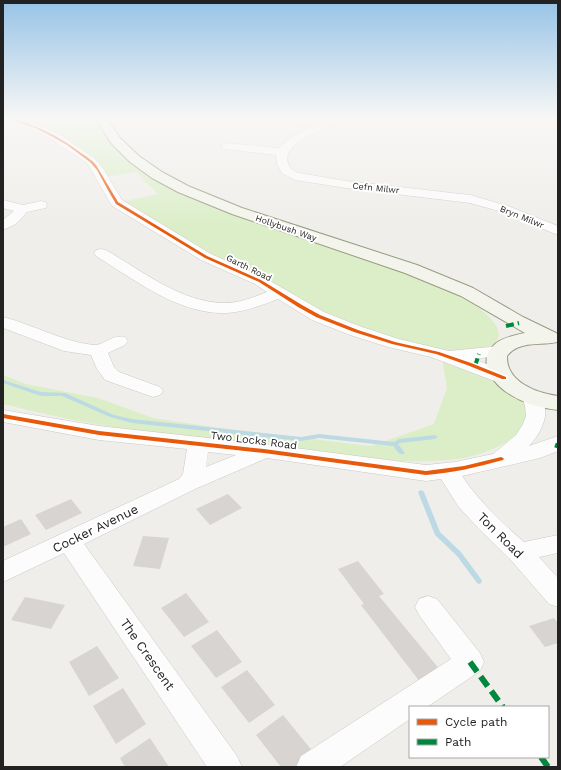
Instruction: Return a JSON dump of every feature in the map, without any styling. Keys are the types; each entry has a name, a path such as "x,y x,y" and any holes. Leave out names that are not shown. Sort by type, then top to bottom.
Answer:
{"street":[{"name":"Garth Road","path":"82,155 91,161 100,174 109,193 117,203 206,257 260,281 306,309 356,331 394,343 436,353 504,378"},
{"name":"Hollybush Way","path":"130,155 168,181 195,194 233,210 411,269 462,290 516,321 554,338"},
{"name":"Cefn Milwr","path":"281,155 285,169 290,174 302,178 361,188 427,194 486,203"},
{"name":"Bryn Milwr","path":"486,203 515,212 558,231"},
{"path":"3,204 23,209 41,205"},
{"path":"3,226 11,221 23,209"},
{"path":"105,259 167,291 212,307 225,308 238,306 279,293"},
{"name":"Hollybush Way","path":"491,306 506,326 504,348 496,361 497,368 504,378 516,389 532,396 558,403"},
{"path":"3,322 70,347 98,351 119,341"},
{"name":"Hollybush Way","path":"504,348 525,338 554,338"},
{"name":"Garth Road","path":"436,353 476,354 504,348"},
{"path":"98,351 106,369 112,376 153,391"},
{"name":"Two Locks Road","path":"501,458 517,447 526,437 533,424 537,407 532,396"},
{"name":"Two Locks Road","path":"3,416 99,433 198,443 426,472 447,471 482,465 501,458 540,451 558,443"},
{"path":"187,484 194,476 198,443"},
{"name":"Cocker Avenue","path":"3,572 187,484 264,452"},
{"name":"Ton Road","path":"447,471 466,500 487,523 519,552 558,596"},
{"name":"The Crescent","path":"70,541 226,767"},
{"path":"519,552 558,544"},
{"path":"312,767 470,662 428,607"}],"green space":[{"path":"77,155 123,155 154,177 433,284 457,295 479,308 492,320 498,331 498,339 491,345 481,349 444,352 435,351 340,322 118,203 158,194 137,172 105,177 101,170"},
{"path":"442,359 489,378 527,405 526,417 521,428 514,436 504,444 480,454 468,457 434,461 388,460 274,445 122,429 3,404 3,375 26,384 98,398 153,418 213,427 371,446 434,424 447,388"}],"building":[{"path":"228,494 242,508 210,525 196,509"},
{"path":"71,499 82,513 46,530 35,515"},
{"path":"21,519 31,534 3,547 3,527"},
{"path":"143,536 169,538 160,569 133,566"},
{"path":"358,561 384,594 379,596 441,671 420,682 361,605 364,604 338,569"},
{"path":"186,593 209,622 184,637 161,608"},
{"path":"25,597 65,605 51,629 11,620"},
{"path":"554,618 558,623 558,643 545,647 529,626"},
{"path":"217,630 242,662 216,678 191,646"},
{"path":"97,646 119,678 89,696 69,662"},
{"path":"247,670 275,705 249,723 221,687"},
{"path":"123,688 146,724 116,744 93,706"},
{"path":"283,715 314,753 297,767 281,767 256,735"},
{"path":"150,738 169,767 125,767 120,758"}],"waterway":[{"path":"3,381 41,394 63,394 112,416 132,421 301,439 319,436 395,444"},
{"path":"395,444 399,441 435,437"},
{"path":"395,444 402,453"},
{"path":"421,492 437,533 459,554 479,581"}],"marked path":[{"path":"506,326 519,323"},
{"path":"475,366 479,354"},
{"path":"470,662 502,706"},
{"path":"542,758 548,767"}],"cycle path":[{"path":"83,155 95,165 117,203 206,257 260,281 318,316 356,331 394,343 437,353 504,378"},
{"path":"3,416 99,433 264,451 426,473 464,468 501,459"}]}
